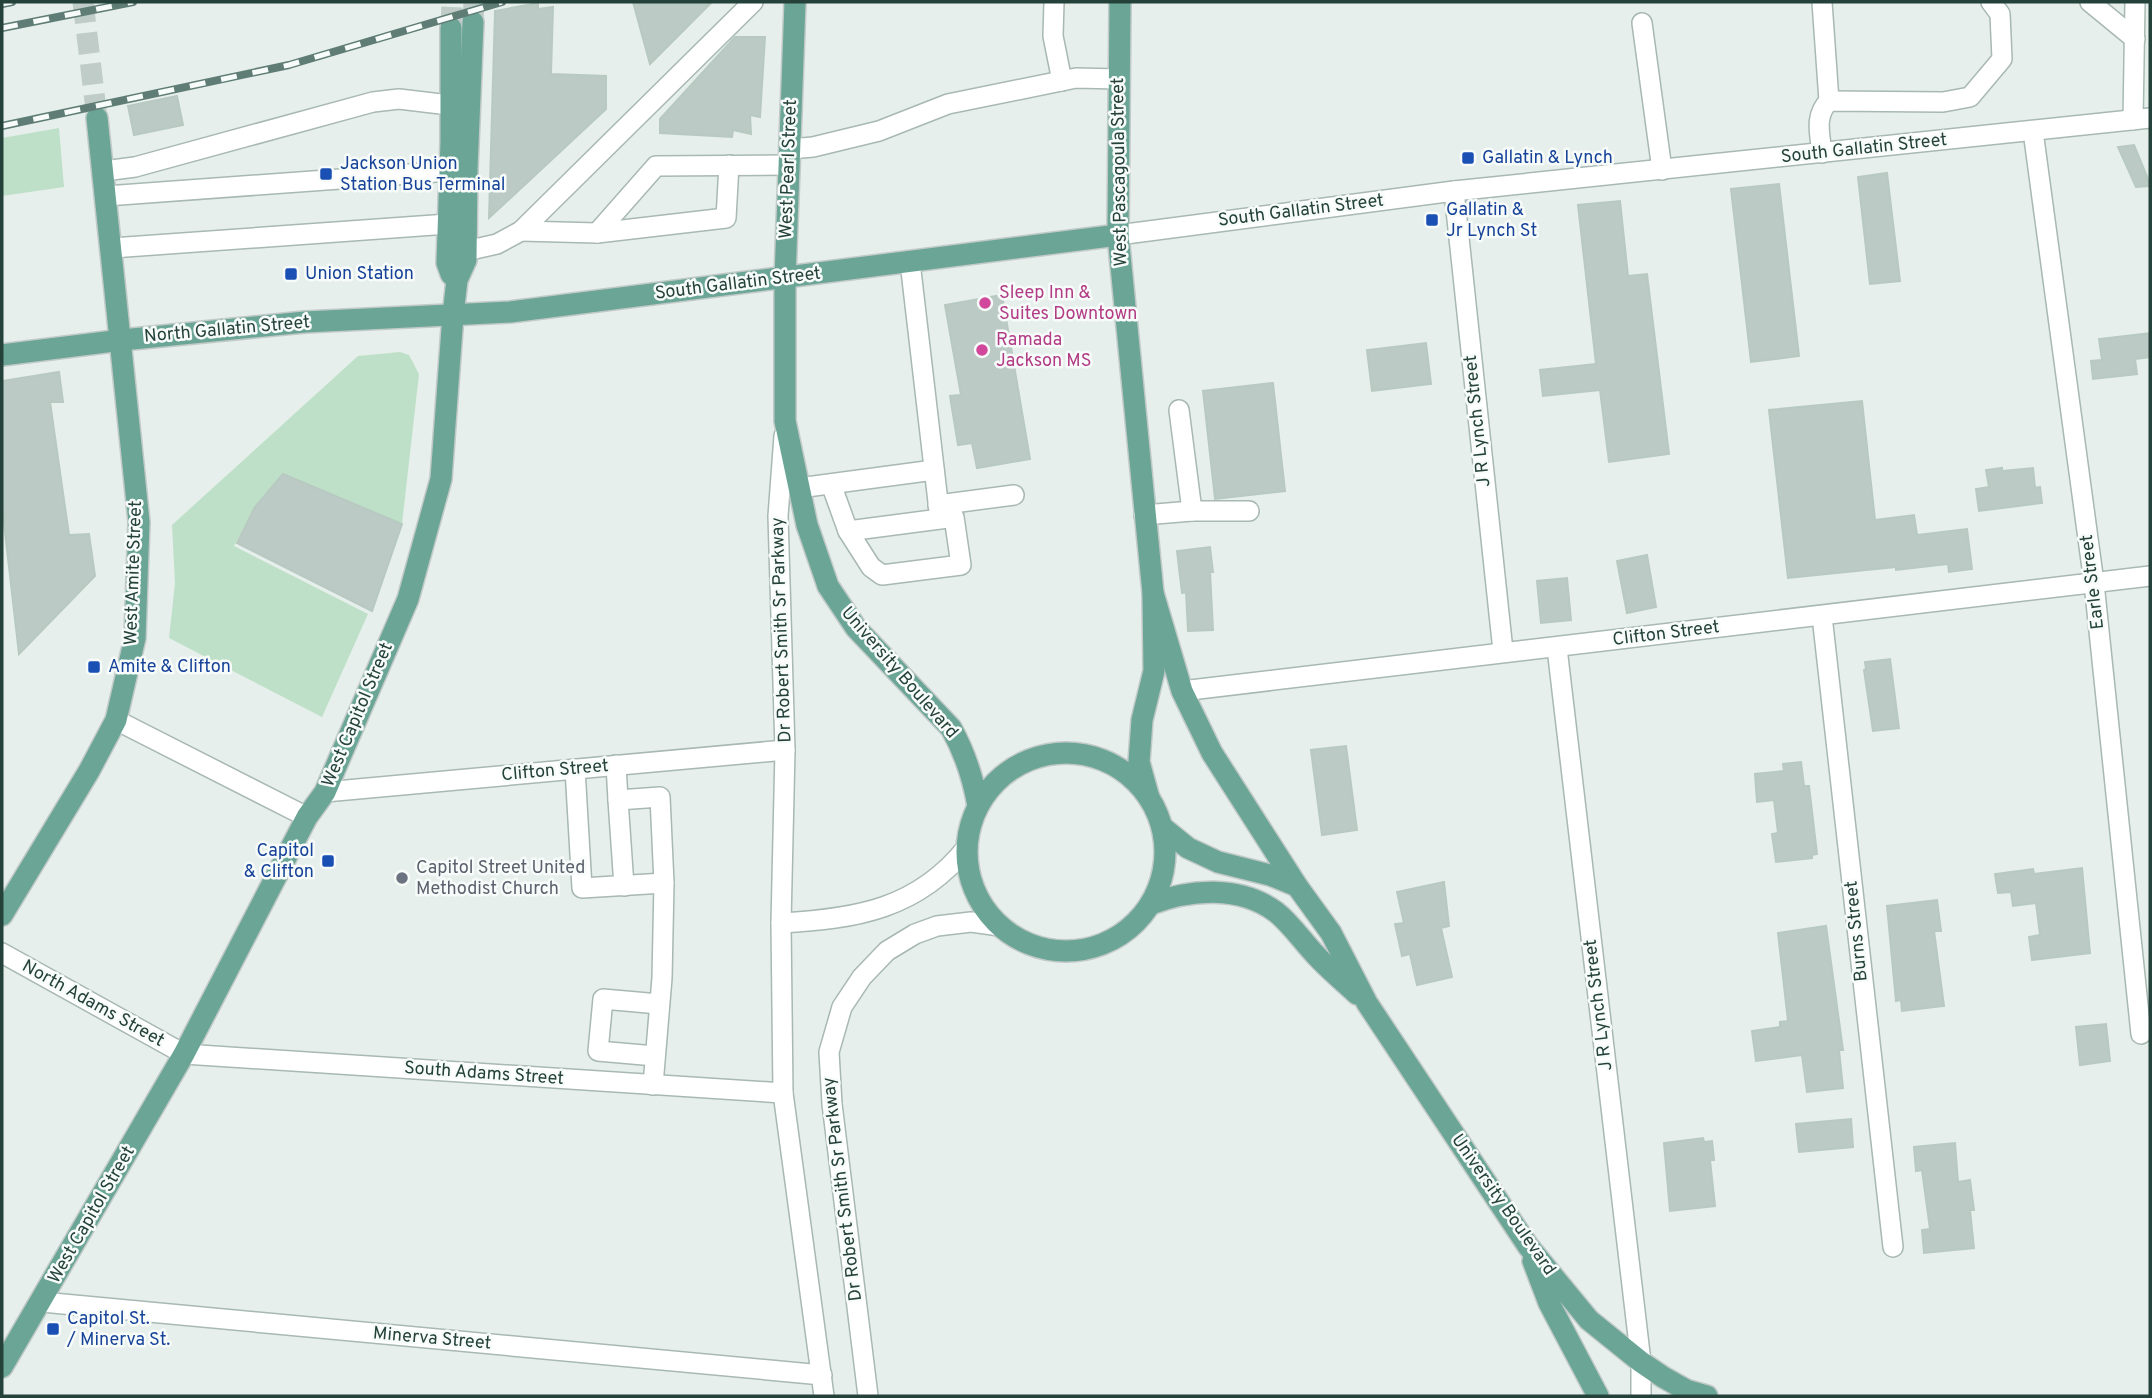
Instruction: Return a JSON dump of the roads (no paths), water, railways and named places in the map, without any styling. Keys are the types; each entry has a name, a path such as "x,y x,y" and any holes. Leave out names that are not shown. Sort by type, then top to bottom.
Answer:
{"main road":[{"name":"West Pearl Street","path":"785,421 785,279 795,2"},
{"name":"West Pascagoula Street","path":"1120,2 1118,235 1153,593 1154,671 1142,720 1139,762 1149,798"},
{"name":"West Capitol Street","path":"457,280 451,274 447,263 450,172 473,22"},
{"name":"West Capitol Street","path":"2,1367 184,1054 307,817 325,792 408,599 441,479 453,315 457,280 464,269 466,251 467,169 451,28"},
{"name":"West Amite Street","path":"2,915 89,771 116,719 135,638 139,522 97,118"},
{"name":"South Gallatin Street","path":"453,315 510,312 785,279 1118,235"},
{"name":"North Gallatin Street","path":"2,355 306,322 453,315"},
{"name":"University Boulevard","path":"785,421 807,525 828,586 856,628 951,728 972,776 978,806"},
{"name":"West Pascagoula Street","path":"1153,593 1182,691 1212,753 1297,886"},
{"path":"1067,752 1105,760 1136,781 1149,798 1162,827 1165,850 1160,883 1151,904 1125,932 1101,945 1073,951 1041,948 1015,937 1000,926 979,899 969,872 967,847 971,825 986,792 1003,774 1025,761 1067,752"},
{"path":"1162,827 1188,848 1218,862 1270,875 1297,886"},
{"name":"University Boulevard","path":"1297,886 1331,933 1367,1003 1528,1246 1589,1320 1641,1362 1686,1390 1707,1396"},
{"name":"University Boulevard","path":"1151,904 1174,895 1202,891 1242,896 1264,904 1279,914 1315,955 1367,1003"},
{"path":"1528,1246 1549,1303 1593,1395"}],"street":[{"path":"466,251 498,244 521,231 753,2"},
{"path":"1054,2 1053,36 1062,81"},
{"path":"1822,2 1829,101"},
{"path":"1822,153 1818,122 1821,109 1829,101 1943,102 1970,97 2002,59 2000,14 1991,2"},
{"path":"2090,2 2135,39"},
{"path":"2135,2 2135,39 2142,119"},
{"path":"1642,23 1662,170"},
{"path":"597,233 656,166 729,165 790,157 813,147 879,131 948,104 1076,78 1119,79"},
{"path":"104,171 135,167 373,102 399,99 460,106"},
{"name":"South Gallatin Street","path":"1118,235 1454,191 2142,119"},
{"name":"Earle Street","path":"2033,131 2094,583 2141,1034"},
{"path":"521,231 597,233 726,218 729,165"},
{"path":"106,196 450,172"},
{"name":"J R Lynch Street","path":"1454,191 1503,651"},
{"path":"112,248 448,224"},
{"path":"910,262 939,512"},
{"path":"1179,410 1192,511"},
{"name":"Dr Robert Smith Sr Parkway","path":"785,421 778,516 785,750 781,923 783,1093 824,1396"},
{"path":"799,488 934,470"},
{"path":"831,484 848,531 872,567 882,575 961,565 954,517 939,512"},
{"path":"848,531 1014,495"},
{"path":"1144,515 1192,511 1250,511"},
{"name":"Clifton Street","path":"1182,691 2150,576"},
{"name":"Burns Street","path":"1822,616 1893,1247"},
{"name":"J R Lynch Street","path":"1557,648 1641,1362 1641,1396"},
{"path":"116,719 307,817"},
{"name":"Clifton Street","path":"325,792 785,750"},
{"path":"616,765 624,886"},
{"path":"575,769 582,888 664,883"},
{"path":"618,800 660,797 664,883 653,1085"},
{"path":"781,923 821,921 884,907 926,887 952,866 967,847"},
{"name":"Dr Robert Smith Sr Parkway","path":"868,1396 832,1104 829,1052 842,1007 862,977 887,951 915,934 937,926 971,922 1000,926"},
{"name":"North Adams Street","path":"2,954 184,1054"},
{"path":"655,1056 598,1051 603,999 659,1004"},
{"name":"South Adams Street","path":"184,1054 783,1093"},
{"name":"Minerva Street","path":"42,1302 822,1376"},
{"name":"J R Lynch Street","path":"1641,1362 1650,1396"}],"tunnel":[{"path":"83,2 97,118"},
{"path":"451,28 452,2"},
{"path":"473,22 474,2"}],"railway":[{"path":"2,4 12,2"},
{"path":"2,28 133,2"},
{"path":"2,126 289,65 502,2"}],"place":[{"name":"Gallatin & Lynch","path":"1468,158"},
{"name":"Jackson Union Station Bus Terminal","path":"326,174"},
{"name":"Gallatin & Jr Lynch St","path":"1432,220"},
{"name":"Union Station","path":"291,274"},
{"name":"Sleep Inn & Suites Downtown","path":"985,303"},
{"name":"Ramada Jackson MS","path":"982,350"},
{"name":"Amite & Clifton","path":"94,667"},
{"name":"Capitol & Clifton","path":"328,861"},
{"name":"Capitol Street United Methodist Church","path":"402,878"},
{"name":"Capitol St. / Minerva St.","path":"53,1329"}]}
